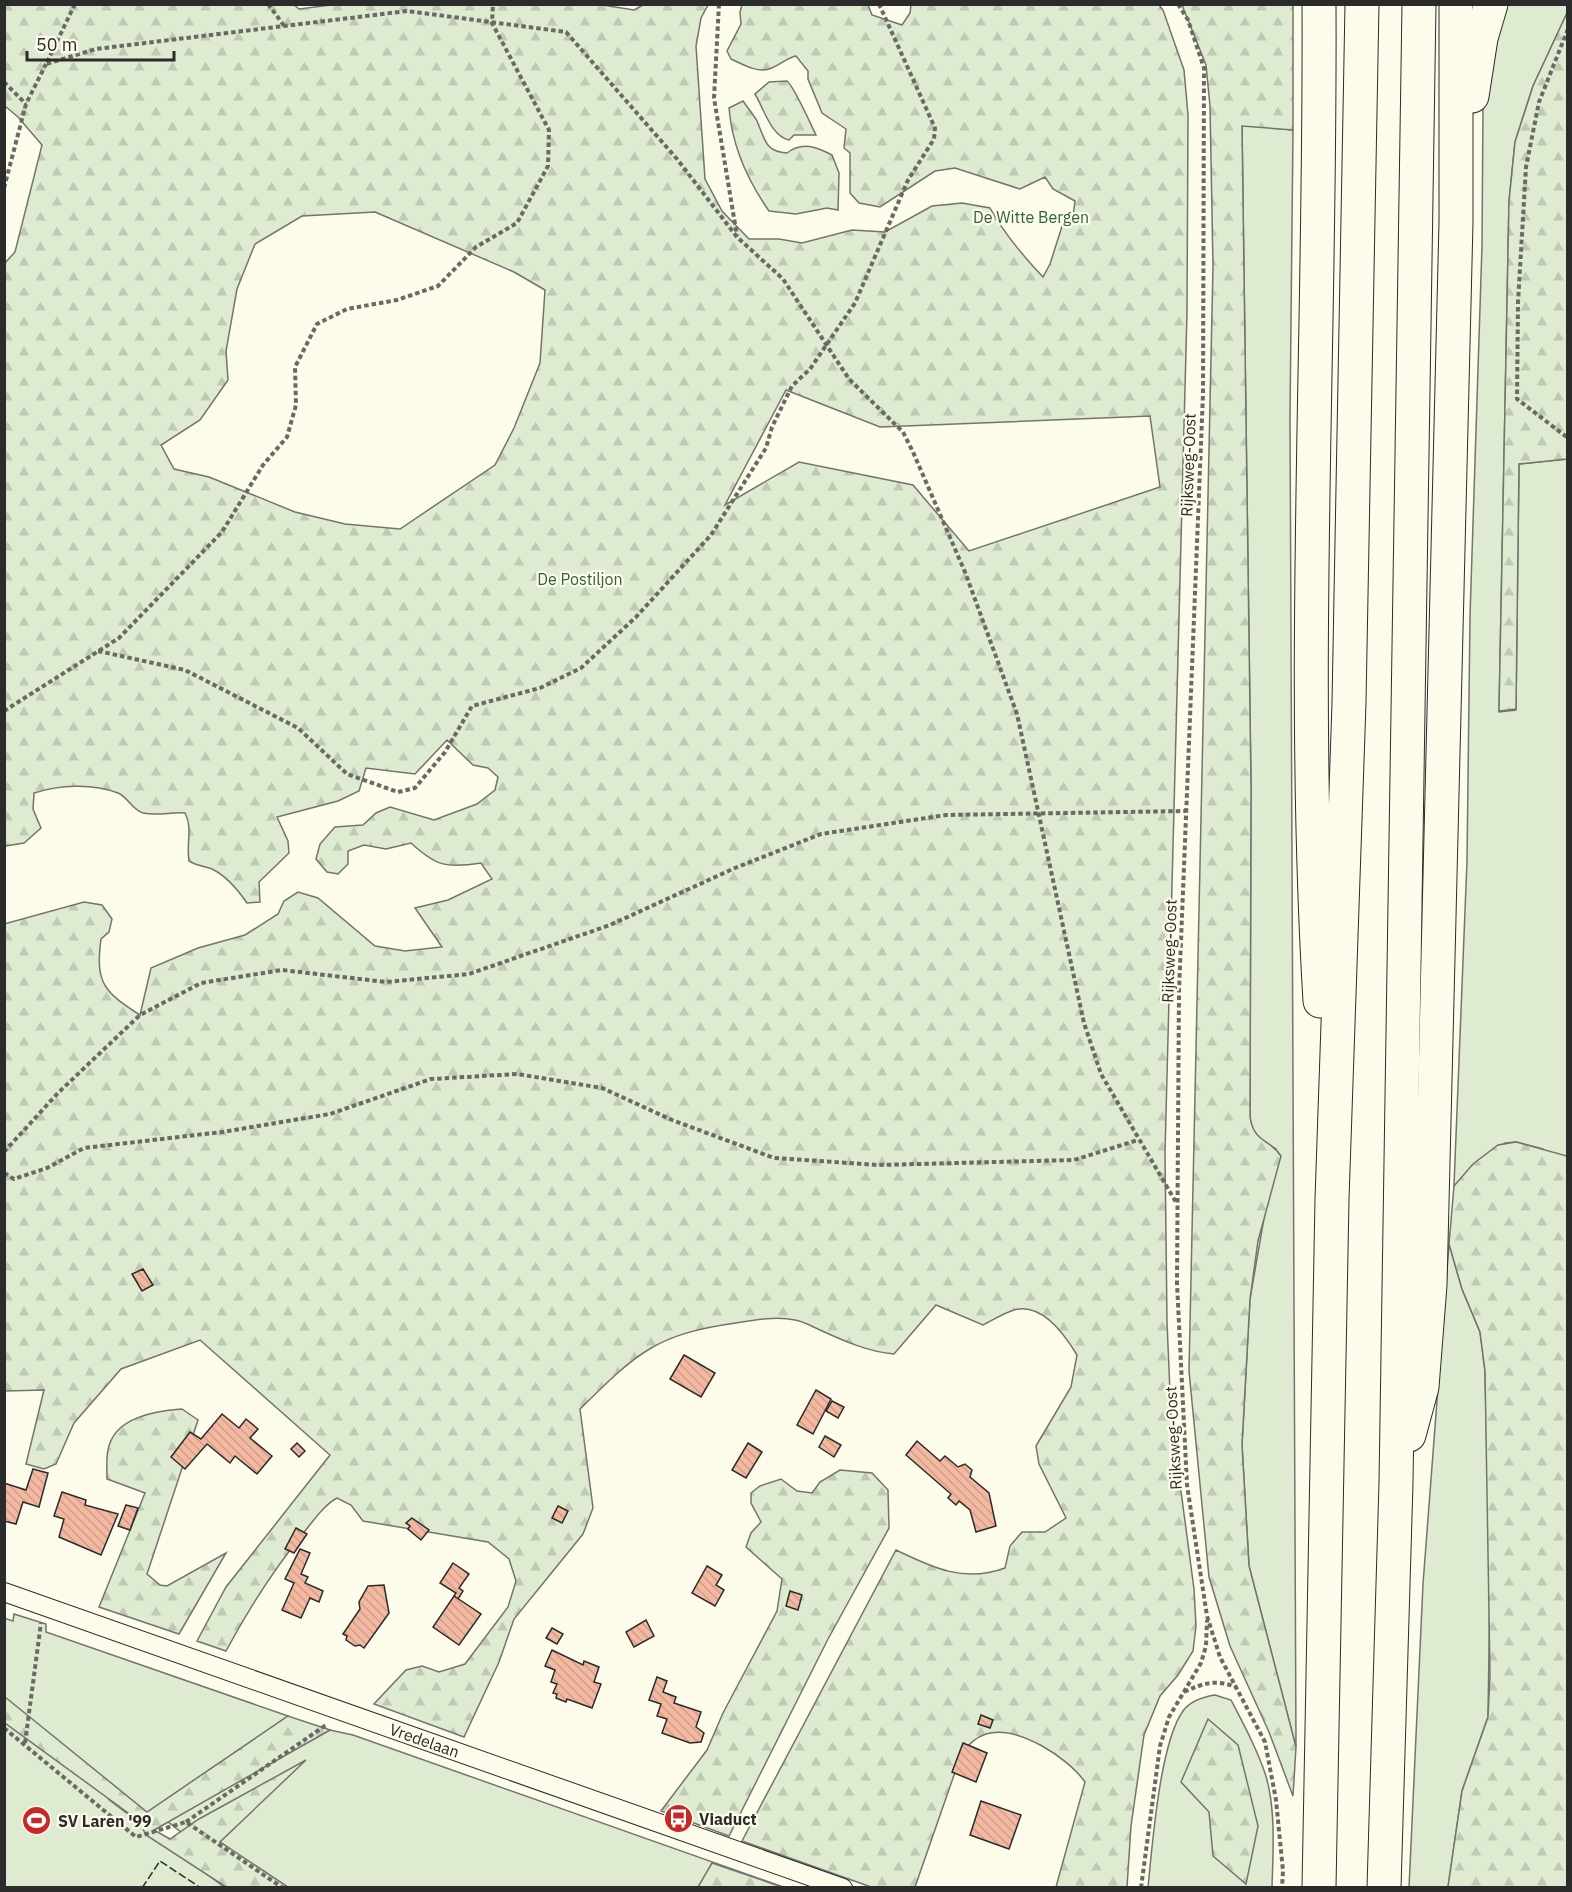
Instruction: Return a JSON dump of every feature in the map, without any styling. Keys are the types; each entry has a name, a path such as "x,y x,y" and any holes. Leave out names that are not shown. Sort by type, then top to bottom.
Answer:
{"highway":[{"path":"1309,4 1320,67"},
{"path":"1319,4 1313,828 1315,919 1332,1199"},
{"path":"1319,1887 1332,1199 1350,703 1362,4"},
{"path":"1384,1887 1396,1483 1419,4"},
{"path":"1396,1483 1422,1388 1430,1285 1456,222 1455,4"},
{"path":"1456,222 1466,177 1474,73 1491,4"}],"street":[{"name":"Vredelaan","path":"4,1592 843,1887"}],"path":[{"path":"4,188 26,104 75,4"},
{"path":"268,4 285,28"},
{"path":"4,711 119,638 222,532 263,465 287,437 296,405 295,368 317,324 347,309 397,300 438,286 476,248 517,223 548,166 549,130 492,23 494,4"},
{"path":"719,4 714,98 737,237"},
{"path":"98,651 184,670 298,728 346,774 398,792 415,789 445,752 472,706 540,688 581,668 636,617 711,535 766,448 772,427 792,386 810,369 829,345 855,303 908,180 934,139 934,128 879,4"},
{"name":"Rijksweg-Oost","path":"1178,4 1188,20 1204,68 1203,394 1179,991 1177,1283 1186,1485 1208,1616 1220,1657 1265,1742 1276,1800 1283,1871 1282,1887"},
{"path":"46,64 96,49 285,28 407,11 566,32 677,159 737,237 783,279 829,345 849,379 903,432 965,572 1017,714 1084,1023 1101,1074 1177,1204"},
{"path":"1568,29 1539,102 1526,167 1516,381 1518,399 1568,438"},
{"path":"4,82 26,104"},
{"path":"4,154 13,155"},
{"path":"4,1152 58,1093 140,1016 201,983 282,970 386,982 469,974 610,925 735,868 821,834 946,815 1186,811"},
{"path":"4,1173 14,1179 47,1168 84,1148 222,1132 330,1114 431,1079 517,1074 602,1088 672,1120 774,1158 878,1165 1074,1161 1138,1140"},
{"path":"25,1744 43,1606"},
{"path":"1141,1887 1160,1746 1169,1716 1201,1663 1206,1646 1208,1616"},
{"path":"1183,1692 1207,1682 1222,1682 1237,1687"},
{"path":"4,1728 136,1838 186,1822 345,1712"},
{"path":"186,1822 283,1887"}],"green space":[{"name":"De Postiljon","path":"293,4 299,9 339,4 596,4 634,10 643,5 708,5 701,18 696,46 705,179 722,211 749,239 779,239 802,243 852,230 885,232 932,206 962,203 990,208 1014,244 1043,277 1050,264 1064,220 1073,216 1075,201 1053,189 1045,177 1020,189 955,168 935,171 880,207 859,203 850,193 850,153 844,148 846,129 822,113 808,79 808,71 796,56 764,70 731,59 727,51 741,24 742,5 868,5 872,15 902,25 910,13 911,5 1159,5 1163,10 1184,70 1188,115 1187,312 1165,1152 1167,1322 1171,1416 1194,1589 1196,1626 1193,1651 1178,1675 1160,1696 1144,1735 1131,1826 1127,1887 1056,1887 1085,1782 1077,1772 1041,1745 1012,1734 999,1732 979,1737 961,1755 915,1887 871,1887 742,1841 896,1550 936,1568 963,1574 990,1572 1005,1568 1010,1546 1022,1532 1045,1532 1066,1518 1039,1464 1036,1446 1071,1387 1077,1355 1052,1322 1034,1311 1014,1310 983,1325 936,1305 894,1354 857,1345 798,1321 773,1318 685,1333 649,1350 633,1361 580,1409 593,1508 583,1534 514,1619 499,1662 464,1737 374,1704 406,1670 422,1666 439,1672 465,1664 508,1607 516,1581 509,1559 488,1542 363,1521 351,1505 337,1498 319,1513 272,1574 226,1651 197,1641 226,1587 330,1455 200,1340 121,1369 74,1423 56,1464 44,1469 26,1464 44,1390 5,1391 4,924 84,902 102,905 112,919 109,932 101,939 99,954 101,976 105,985 118,1000 140,1015 151,968 198,948 245,935 278,914 284,901 298,892 318,898 375,946 405,951 442,947 415,908 448,900 492,879 481,863 443,864 428,857 411,843 386,849 364,845 348,851 348,864 338,874 327,872 316,859 320,844 335,827 363,825 376,813 390,807 434,820 477,804 495,790 498,777 488,768 473,765 447,740 415,774 366,768 359,791 338,801 277,817 288,841 289,853 259,882 260,902 247,903 223,875 189,861 189,824 185,813 143,813 118,793 108,790 76,786 34,793 33,809 41,828 24,843 5,846 5,263 15,252 42,145 18,117 5,106 5,5","holes":["375,212 514,272 545,290 540,363 514,428 495,465 400,529 345,524 295,512 209,477 174,469 161,445 200,420 228,380 226,351 237,289 255,244 302,216","786,390 880,427 1150,416 1160,487 969,551 913,485 799,462 725,505"]},
{"path":"1182,5 1293,5 1293,130 1242,126 1251,785 1250,1117 1258,1136 1281,1156 1258,1241 1250,1299 1242,1445 1249,1566 1296,1747 1293,1796 1269,1732 1230,1646 1209,1577 1189,1371 1213,266 1210,106 1206,65"},
{"path":"1504,5 1567,5 1567,13 1533,86 1515,142 1509,201 1499,712 1516,710 1519,464 1567,459 1567,1177 1543,1149 1516,1142 1505,1143 1489,1153 1454,1186 1467,861 1470,616 1482,246 1483,107"},
{"path":"1567,13 1567,459 1519,464 1516,709 1499,711 1509,201 1515,142 1533,86"},
{"path":"787,81 816,135 794,135 789,140 777,133 769,121 755,94 769,82"},
{"path":"743,101 757,121 764,139 774,150 787,153 798,147 810,146 832,155 839,173 838,210 827,208 796,214 769,211 754,187 737,149 729,108"},
{"path":"1242,125 1293,130 1290,417 1296,1747 1249,1566 1242,1445 1250,1299 1276,1149 1258,1136 1250,1117 1251,785"},
{"path":"1516,1142 1567,1156 1567,1887 1448,1887 1462,1791 1488,1717 1490,1675 1485,1371 1480,1332 1462,1289 1449,1244 1454,1186 1473,1164 1498,1145"},
{"path":"1449,1244 1462,1289 1480,1332 1485,1371 1490,1583 1488,1717 1462,1791 1448,1887 1409,1888 1423,1584"},
{"path":"182,1409 198,1420 147,1574 160,1585 167,1586 226,1553 179,1634 99,1607 145,1493 107,1479 107,1453 112,1439 118,1430 137,1418"},
{"path":"840,1470 872,1473 888,1490 889,1528 828,1639 729,1836 661,1811 707,1750 723,1713 777,1611 782,1579 746,1547 751,1533 761,1522 751,1503 751,1493 760,1486 781,1479 797,1491 812,1493 820,1482"},
{"path":"14,1614 46,1624 46,1632 288,1716 148,1812 180,1814 330,1730 353,1735 783,1887 251,1887 168,1822 154,1830 108,1799 224,1887 5,1887 4,1618 13,1621"},
{"path":"1215,1695 1231,1700 1266,1776 1273,1817 1272,1887 1148,1888 1158,1796 1168,1746 1183,1711 1201,1698"},
{"path":"5,1697 147,1812 288,1716 330,1730 154,1830 170,1839 199,1819 306,1760 220,1842 288,1887 226,1887 146,1835 139,1821 5,1723"},
{"path":"1208,1719 1238,1745 1258,1826 1246,1884 1213,1856 1209,1812 1181,1782"},
{"path":"712,1863 782,1887 698,1887"}],"building":[{"path":"143,1269 153,1285 142,1291 132,1274"},
{"path":"684,1355 715,1373 701,1397 670,1379"},
{"path":"816,1390 831,1399 813,1434 797,1425"},
{"path":"832,1401 844,1407 838,1418 826,1411"},
{"path":"222,1414 239,1428 246,1419 258,1429 250,1438 272,1456 257,1474 235,1456 230,1463 207,1444 185,1469 171,1457 190,1432 201,1439"},
{"path":"825,1436 841,1445 834,1457 819,1447"},
{"path":"917,1441 940,1461 945,1456 958,1467 965,1464 972,1470 970,1477 989,1493 996,1526 976,1532 970,1510 959,1501 956,1505 948,1498 951,1494 906,1455"},
{"path":"297,1443 305,1451 299,1457 291,1449"},
{"path":"748,1443 762,1452 746,1478 732,1470"},
{"path":"33,1469 48,1473 39,1507 23,1502 16,1524 4,1521 4,1483 26,1490"},
{"path":"62,1492 86,1500 85,1505 118,1514 101,1555 59,1537 64,1519 54,1516"},
{"path":"126,1505 138,1508 130,1530 118,1526"},
{"path":"558,1506 568,1511 562,1523 552,1518"},
{"path":"412,1518 429,1530 421,1540 408,1529 410,1526 406,1523"},
{"path":"296,1528 307,1534 294,1553 285,1549"},
{"path":"300,1549 310,1553 301,1574 308,1577 305,1583 323,1591 319,1602 310,1598 301,1618 282,1610 294,1583 285,1579"},
{"path":"453,1563 469,1574 459,1588 463,1591 458,1599 454,1596 456,1593 440,1583"},
{"path":"707,1566 722,1575 716,1585 724,1590 715,1606 692,1593"},
{"path":"384,1585 389,1613 364,1648 360,1645 355,1646 346,1640 347,1636 343,1634 360,1609 359,1602 368,1586"},
{"path":"790,1591 802,1595 798,1610 786,1606"},
{"path":"454,1596 481,1614 459,1645 433,1627"},
{"path":"646,1620 654,1636 634,1647 626,1632"},
{"path":"552,1628 563,1634 557,1644 546,1638"},
{"path":"552,1650 583,1665 584,1661 599,1667 594,1682 601,1684 592,1708 567,1699 566,1702 556,1698 557,1694 553,1693 557,1684 551,1682 555,1670 545,1666"},
{"path":"657,1677 667,1681 663,1692 676,1697 674,1703 701,1712 696,1727 704,1733 701,1742 690,1743 662,1733 667,1719 657,1716 661,1704 649,1700"},
{"path":"981,1715 993,1720 990,1728 978,1724"},
{"path":"963,1743 987,1753 976,1782 952,1772"},
{"path":"981,1801 1021,1815 1009,1849 970,1835"}],"fence":[{"path":"142,1888 160,1861 201,1888"}],"place":[{"name":"Viaduct","path":"678,1819"},
{"name":"SV Laren '99","path":"37,1821"}],"park label":[{"name":"De Witte Bergen","path":"1031,217"}]}
